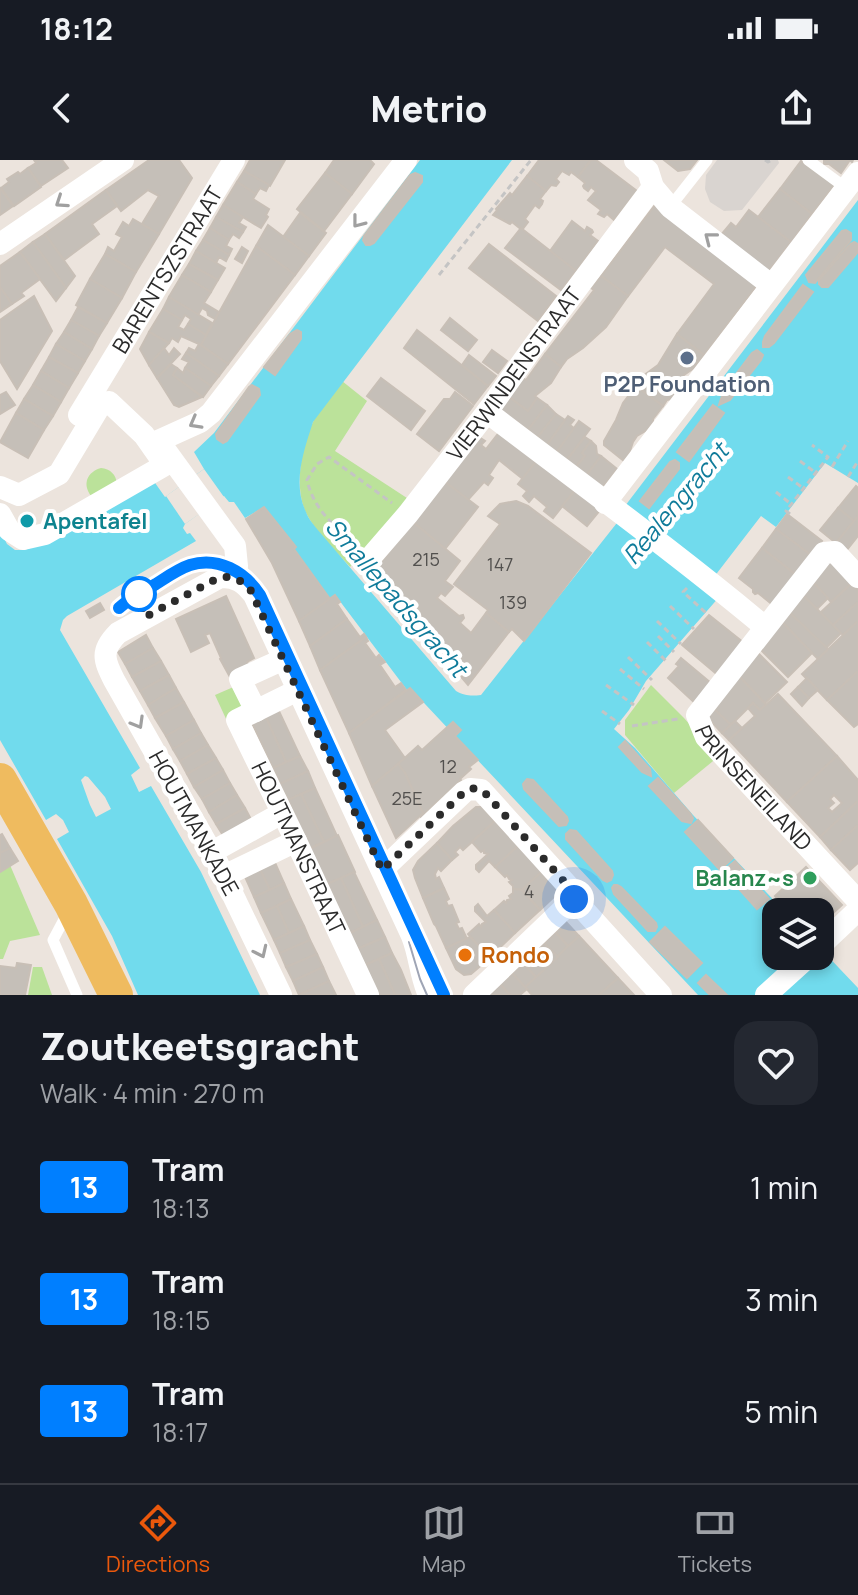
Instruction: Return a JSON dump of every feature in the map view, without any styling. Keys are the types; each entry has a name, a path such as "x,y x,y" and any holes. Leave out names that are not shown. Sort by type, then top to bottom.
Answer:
{"main road":[{"path":"0,780 71,904 116,995"}],"street":[{"path":"0,244 123,160"},
{"name":"BARENTSZSTRAAT","path":"4,479 37,474 54,459 234,160"},
{"path":"158,441 200,422 211,413 406,160"},
{"path":"635,160 648,171 653,187 670,207 771,285"},
{"path":"605,503 852,181"},
{"name":"VIERWINDENSTRAAT","path":"366,555 408,514 653,187"},
{"path":"100,378 121,394 235,546 237,566 233,577 254,595 417,949 422,979 429,995"},
{"path":"0,514 9,530 23,539 45,534 165,465 144,435 109,402 101,404 59,474 19,495 4,479"},
{"path":"487,412 605,503 636,523 765,627"},
{"name":"PRINSENEILAND","path":"858,577 835,552 824,553 697,715 706,737 858,901"},
{"name":"HOUTMANKADE","path":"233,577 210,581 124,629 111,639 105,654 114,680 212,852 281,995"},
{"path":"284,659 240,679 256,711 298,690"},
{"name":"HOUTMANSTRAAT","path":"256,711 237,720 368,995"},
{"path":"382,870 464,792 475,788 486,794 569,887 574,899 661,995"},
{"path":"212,852 282,813"},
{"path":"224,876 296,841"},
{"path":"474,995 574,899"},
{"path":"834,933 858,910"},
{"path":"417,949 436,973 446,995"},
{"path":"766,995 794,970"}],"lane":[{"path":"670,207 707,160"},
{"path":"808,160 852,181"},
{"path":"71,904 53,940 77,995"}],"path":[{"path":"439,275 531,160"},
{"path":"765,160 772,160"},
{"path":"832,467 848,441"},
{"path":"790,514 786,511 828,457 812,445"},
{"path":"366,555 325,516 311,497 307,480 317,464 329,457 408,514"},
{"path":"800,461 816,473"},
{"path":"848,477 858,461"},
{"path":"788,477 803,488"},
{"path":"776,492 791,504"},
{"path":"690,586 683,592 706,613"},
{"path":"670,606 694,629"},
{"path":"657,621 681,644"},
{"path":"658,636 674,652"},
{"path":"647,642 666,661"},
{"path":"628,657 652,680"},
{"path":"620,669 644,689"},
{"path":"606,685 634,705"},
{"path":"602,711 620,724"},
{"path":"632,726 697,715"}],"green space":[{"path":"342,381 367,401 335,451 410,500 350,567 310,520 300,492 302,455 309,432 319,411"},
{"path":"101,468 112,473 117,484 91,496 87,479 92,472"},
{"path":"238,685 250,711 227,721 215,695"},
{"path":"651,685 718,757 674,793 625,735 625,720"},
{"path":"10,865 40,935 10,941 3,959 0,959 0,870"},
{"path":"33,967 42,967 52,995 28,995"}],"shaded area":[{"path":"717,160 778,160 779,163 742,210 724,211 710,202 705,189 706,175"}],"water":[{"name":"Realengracht","path":"420,160 512,160 313,422 300,478 302,501 317,529 456,691 481,695 620,519 625,506 858,200 858,483 825,463 776,527 761,516 714,577 720,596 646,681 614,729 772,898 762,898 762,970 834,970 834,963 858,988 858,995 698,995 410,688 407,690 336,596 330,599 294,549 296,547 264,507 245,518 234,502 229,502 224,496 185,524 183,528 196,541 67,616 60,630 140,768 131,775 139,792 151,786 201,872 260,995 138,995 112,936 57,839 69,832 63,820 56,814 46,820 0,740 0,530 7,544 15,550 25,550 45,542 153,480 165,497 204,469 194,452 214,433","holes":["88,777 111,809 96,817 81,780"]}],"pier":[{"path":"204,469 224,497 185,524 166,496"}],"building":[{"path":"34,160 62,160 68,168 41,186 28,168 36,163"},
{"path":"149,160 179,160 192,178 159,234 142,224 159,196 148,190 121,211 106,190"},
{"path":"250,160 285,160 270,186 244,171"},
{"path":"334,160 370,160 374,164 352,194 325,173"},
{"path":"539,160 591,160 578,177 562,171 556,179 559,182 556,186 551,185 546,191 527,176"},
{"path":"591,160 596,160 637,191 614,220 607,214 604,217 598,214 601,210 588,200 596,191 591,187 588,191 584,188 585,183 578,177"},
{"path":"664,160 697,160 690,169 678,171"},
{"path":"824,160 850,160 841,173 824,164"},
{"path":"801,161 834,185 812,214 780,189"},
{"path":"28,168 41,187 14,206 1,188 9,182 7,179"},
{"path":"244,171 269,185 266,191 260,188 256,194 237,182"},
{"path":"325,173 352,194 324,231 297,209"},
{"path":"415,173 422,176 422,182 374,243 366,245 364,236 410,175"},
{"path":"527,176 546,191 540,199 542,204 539,208 535,205 525,219 528,222 522,230 512,222 510,224 493,215"},
{"path":"237,182 256,194 253,199 269,209 261,228 223,205"},
{"path":"0,188 13,206 0,215"},
{"path":"780,189 812,214 791,242 758,217"},
{"path":"106,190 117,206 92,224 99,234 64,260 45,234"},
{"path":"223,205 243,217 239,223 246,227 243,232 216,217"},
{"path":"655,205 758,284 704,355 677,334 714,284 665,247 628,296 601,276"},
{"path":"749,210 791,242 767,273 720,236 731,223 736,227"},
{"path":"300,213 326,233 309,256 283,237"},
{"path":"216,217 243,232 239,238 233,234 229,240 210,228"},
{"path":"133,219 159,234 136,272 105,254 108,247 114,251 122,237 116,234 123,222 129,226"},
{"path":"572,221 585,231 587,227 592,230 590,235 598,241 576,271 550,251"},
{"path":"268,225 309,256 295,275 256,246"},
{"path":"210,228 229,240 226,246 232,249 229,255 203,240"},
{"path":"521,228 576,271 561,290 505,248"},
{"path":"846,230 851,233 851,240 815,283 809,282 806,275"},
{"path":"45,234 75,276 66,288 33,242"},
{"path":"203,240 229,255 226,261 219,257 216,263 196,251"},
{"path":"33,242 66,288 56,301 20,252"},
{"path":"854,242 858,244 858,252 828,287 822,287 819,280"},
{"path":"489,244 556,296 538,321 469,268"},
{"path":"256,246 295,275 228,364 201,345"},
{"path":"242,247 248,251 242,263 235,259"},
{"path":"196,251 225,268 218,280 189,264"},
{"path":"20,252 40,279 12,304 0,287 0,266"},
{"path":"105,254 136,272 122,298 90,279"},
{"path":"189,264 218,280 211,292 182,275"},
{"path":"182,275 211,292 204,303 219,312 215,319 202,308 198,315 169,297"},
{"path":"601,276 628,296 606,327 561,367 545,354 594,290 591,288"},
{"path":"90,279 122,298 107,323 76,305"},
{"path":"803,285 813,292 774,343 763,347 765,336"},
{"path":"0,287 12,304 0,312"},
{"path":"34,296 52,331 17,389 0,361 0,320"},
{"path":"169,297 212,323 206,335 188,324 191,319 185,315 182,320 163,309"},
{"path":"78,307 107,323 99,336 71,320"},
{"path":"163,309 182,320 178,327 184,330 188,324 206,335 201,345 181,336 178,342 172,338 169,343 149,332"},
{"path":"450,318 477,340 468,351 441,330"},
{"path":"71,320 99,336 92,349 64,332"},
{"path":"297,330 301,332 301,339 275,375 264,367 290,334"},
{"path":"417,330 488,386 474,404 404,348"},
{"path":"64,332 92,349 85,361 56,344"},
{"path":"149,332 169,343 149,365 140,349"},
{"path":"677,334 704,355 684,375 676,392 663,406 636,386 643,376 658,365"},
{"path":"56,344 85,361 78,373 49,357"},
{"path":"199,344 228,364 219,376 186,353 189,348 195,351"},
{"path":"164,348 169,355 174,348 180,354 157,378 149,365"},
{"path":"492,350 507,361 498,373 483,362"},
{"path":"757,350 763,355 761,360 730,400 719,405 724,390"},
{"path":"186,353 219,376 211,386 185,368 189,362 182,359"},
{"path":"545,354 561,367 551,383 535,396 537,398 528,411 509,397"},
{"path":"469,355 496,376 488,386 462,365"},
{"path":"49,357 78,373 69,388 41,371"},
{"path":"171,364 177,368 173,375 202,397 179,407 174,405 157,378"},
{"path":"177,368 183,373 185,368 211,386 203,397 173,375"},
{"path":"41,371 69,388 61,402 33,385"},
{"path":"381,378 425,411 411,430 367,396"},
{"path":"33,385 61,402 53,416 24,399"},
{"path":"252,385 259,389 260,395 223,443 216,434"},
{"path":"636,386 663,406 647,430 637,436 624,461 604,445 604,441 623,403"},
{"path":"6,392 15,405 0,414 0,395"},
{"path":"455,392 473,406 439,451 417,434 444,399 450,399"},
{"path":"509,397 528,411 537,398 547,405 528,430 499,409"},
{"path":"24,399 53,416 44,430 16,413"},
{"path":"547,405 556,414 537,438 528,430"},
{"path":"713,405 724,413 689,461 677,452"},
{"path":"16,413 44,430 28,458 0,442"},
{"path":"556,414 565,420 547,445 537,438"},
{"path":"568,416 574,420 570,425 575,429 556,453 547,445"},
{"path":"579,421 590,429 566,461 556,453"},
{"path":"501,430 538,459 523,479 499,460 489,475 493,478 488,485 484,482 468,500 444,481 479,437 485,441 481,445 486,449"},
{"path":"585,437 591,441 582,453 585,456 575,468 566,461"},
{"path":"591,441 601,456 586,476 575,468 585,456 582,453"},
{"path":"601,456 617,469 602,488 586,476"},
{"path":"538,459 576,489 553,518 544,511 547,507 534,496 529,502 523,496 527,491 518,484"},
{"path":"675,460 679,463 679,469 649,508 640,501 670,462"},
{"path":"444,481 478,507 445,549 413,522"},
{"path":"856,486 858,516 854,521 838,508"},
{"path":"576,489 601,509 587,526 562,506"},
{"path":"516,501 528,506 591,553 524,641 512,629 509,632 486,613 488,610 454,584 500,524 488,516 500,504"},
{"path":"264,507 296,547 294,549 330,599 299,621 272,563 246,519"},
{"path":"838,508 854,521 836,543 820,530"},
{"path":"787,514 822,541 811,555 776,529"},
{"path":"858,516 858,536 846,551 836,543"},
{"path":"413,522 460,561 445,581 453,587 445,596 441,593 437,598 459,616 463,615 460,623 471,633 486,613 509,632 468,685 372,573"},
{"path":"776,529 811,555 796,575 762,548"},
{"path":"762,548 796,575 773,605 758,593 755,594 739,578"},
{"path":"829,559 852,583 831,602 812,581"},
{"path":"812,581 828,598 817,609 802,594"},
{"path":"852,583 858,590 858,602 833,625 820,613"},
{"path":"802,594 841,633 826,648 788,611"},
{"path":"335,595 347,619 310,646 299,621"},
{"path":"226,596 254,658 247,662 251,670 231,679 210,633 205,635 209,643 191,652 176,619"},
{"path":"858,602 858,621 843,635 833,625"},
{"path":"100,603 104,610 90,618 86,611"},
{"path":"788,611 828,649 818,659 781,621"},
{"path":"709,615 744,643 719,676 682,645"},
{"path":"347,619 360,637 364,634 366,637 320,670 310,646"},
{"path":"781,621 812,653 788,677 760,649"},
{"path":"858,621 858,671 827,700 802,674"},
{"path":"146,635 153,648 125,664 118,652"},
{"path":"366,637 368,641 365,643 376,658 379,655 385,662 380,665 395,687 401,683 406,690 349,733 320,670"},
{"path":"153,648 161,661 132,677 125,664"},
{"path":"757,652 787,682 765,703 739,676"},
{"path":"681,658 712,684 696,704 668,678 679,666 676,664"},
{"path":"161,661 169,675 140,691 132,677"},
{"path":"858,671 858,724 854,727 827,700"},
{"path":"169,675 176,688 148,705 140,691"},
{"path":"739,676 766,705 760,710 753,703 731,725 713,708"},
{"path":"807,678 818,690 809,698 798,687"},
{"path":"798,687 809,698 802,706 791,694"},
{"path":"176,688 184,702 155,718 148,705"},
{"path":"410,688 423,702 385,730 405,758 372,786 349,733"},
{"path":"778,694 837,756 787,802 729,740 755,716 748,708 753,703 760,710"},
{"path":"184,702 194,720 166,736 155,718"},
{"path":"277,707 300,756 286,762 264,713"},
{"path":"713,708 731,725 722,733 707,717"},
{"path":"264,713 286,762 273,768 250,719"},
{"path":"194,720 201,733 173,749 166,736"},
{"path":"735,721 742,728 729,740 722,733"},
{"path":"453,722 461,730 455,736 478,760 421,817 423,813 398,764 418,746 422,750"},
{"path":"201,733 208,745 180,761 173,749"},
{"path":"625,741 650,769 651,776 642,772 619,747"},
{"path":"208,745 216,758 187,774 180,761"},
{"path":"300,756 308,771 280,784 273,768"},
{"path":"837,756 858,780 858,801 820,837 787,802","holes":["834,795 842,803 832,812 828,808 834,803 830,799"]},
{"path":"216,758 223,770 194,787 187,774"},
{"path":"398,764 423,813 396,838 372,786"},
{"path":"223,770 230,783 202,799 194,787"},
{"path":"308,771 315,788 288,800 280,784"},
{"path":"658,778 690,813 693,818 691,823 682,821 649,786"},
{"path":"527,779 533,780 567,817 566,825 559,826 524,789"},
{"path":"230,783 237,795 209,812 202,799"},
{"path":"315,788 337,836 324,842 301,794"},
{"path":"301,794 324,842 310,848 288,800"},
{"path":"237,795 245,808 216,824 209,812"},
{"path":"858,801 858,825 831,850 820,837"},
{"path":"476,807 482,807 495,821 463,850 460,847 455,852 458,855 452,860 437,843"},
{"path":"245,808 252,821 224,837 216,824"},
{"path":"698,820 733,858 720,870 685,832"},
{"path":"495,821 518,846 495,867 489,861 479,872 476,865 488,854 484,850 481,852 472,842"},
{"path":"858,825 858,863 850,870 831,850"},
{"path":"570,830 576,831 612,871 611,880 603,880 566,839"},
{"path":"0,835 10,848 0,853"},
{"path":"338,835 355,872 327,884 310,849"},
{"path":"437,843 452,860 441,871 438,868 435,874 444,888 423,898 413,870"},
{"path":"518,846 542,871 522,890 513,889 509,882 512,880 495,867"},
{"path":"10,848 18,861 0,872 0,853"},
{"path":"272,856 284,883 270,890 257,863"},
{"path":"735,861 768,898 762,898 762,905 757,909 723,871"},
{"path":"257,863 270,890 254,897 242,870"},
{"path":"806,867 842,905 834,912 834,898 775,896"},
{"path":"542,871 557,888 557,894 540,910 522,890"},
{"path":"354,872 377,920 363,927 341,878"},
{"path":"341,878 363,927 350,933 327,884"},
{"path":"284,883 291,899 261,913 254,897"},
{"path":"617,885 656,923 655,931 648,931 614,894 612,888"},
{"path":"444,888 449,899 446,901 448,906 452,905 459,922 456,923 467,939 446,948 423,898"},
{"path":"513,889 522,890 540,910 515,933 494,910 511,899 509,896"},
{"path":"291,899 304,926 289,933 277,906"},
{"path":"478,904 487,916 494,910 515,933 485,962 484,952 468,934 486,922 475,911"},
{"path":"277,906 289,933 274,940 261,913"},
{"path":"377,920 385,937 357,949 350,933"},
{"path":"566,922 579,936 568,946 555,932"},
{"path":"304,926 310,940 280,953 274,940"},
{"path":"665,927 702,963 687,978 650,942"},
{"path":"555,932 568,946 558,957 544,943"},
{"path":"579,936 618,978 599,995 532,995 525,987"},
{"path":"385,937 392,953 365,965 357,949"},
{"path":"470,937 484,952 485,962 471,974 464,975 456,969 446,948"},
{"path":"310,940 317,954 286,967 280,953"},
{"path":"544,943 558,957 547,967 534,953"},
{"path":"392,953 411,995 395,995 379,959"},
{"path":"534,953 547,967 536,977 523,963"},
{"path":"317,954 323,967 293,981 286,967"},
{"path":"379,959 395,995 379,995 365,965"},
{"path":"17,963 31,965 25,995 0,995 0,966 16,968"},
{"path":"523,963 536,977 525,987 512,973"},
{"path":"323,967 329,981 299,995 293,981"},
{"path":"512,973 527,989 520,995 510,995 500,984"},
{"path":"706,975 727,995 710,995 698,983"},
{"path":"618,978 634,995 599,995"},
{"path":"329,981 336,995 299,995"},
{"path":"500,984 508,995 489,995"}],"tram line":[{"path":"119,608 177,571 200,563 230,568 254,587 444,995"},
{"name":"13","path":"119,608 180,569 195,564 228,566 253,585 444,995"},
{"path":"409,942 427,995"}],"place":[{"name":"P2P Foundation","path":"687,358"},
{"name":"Apentafel","path":"27,521"},
{"name":"Balanz~s","path":"810,878"},
{"name":"Rondo","path":"465,955"}],"route":[{"path":"139,594 145,617 220,577 233,577 250,589 382,870 464,792 475,788 486,794 569,887 574,899"}],"water label":[{"name":"Smallepadsgracht","path":"397,597"}]}
